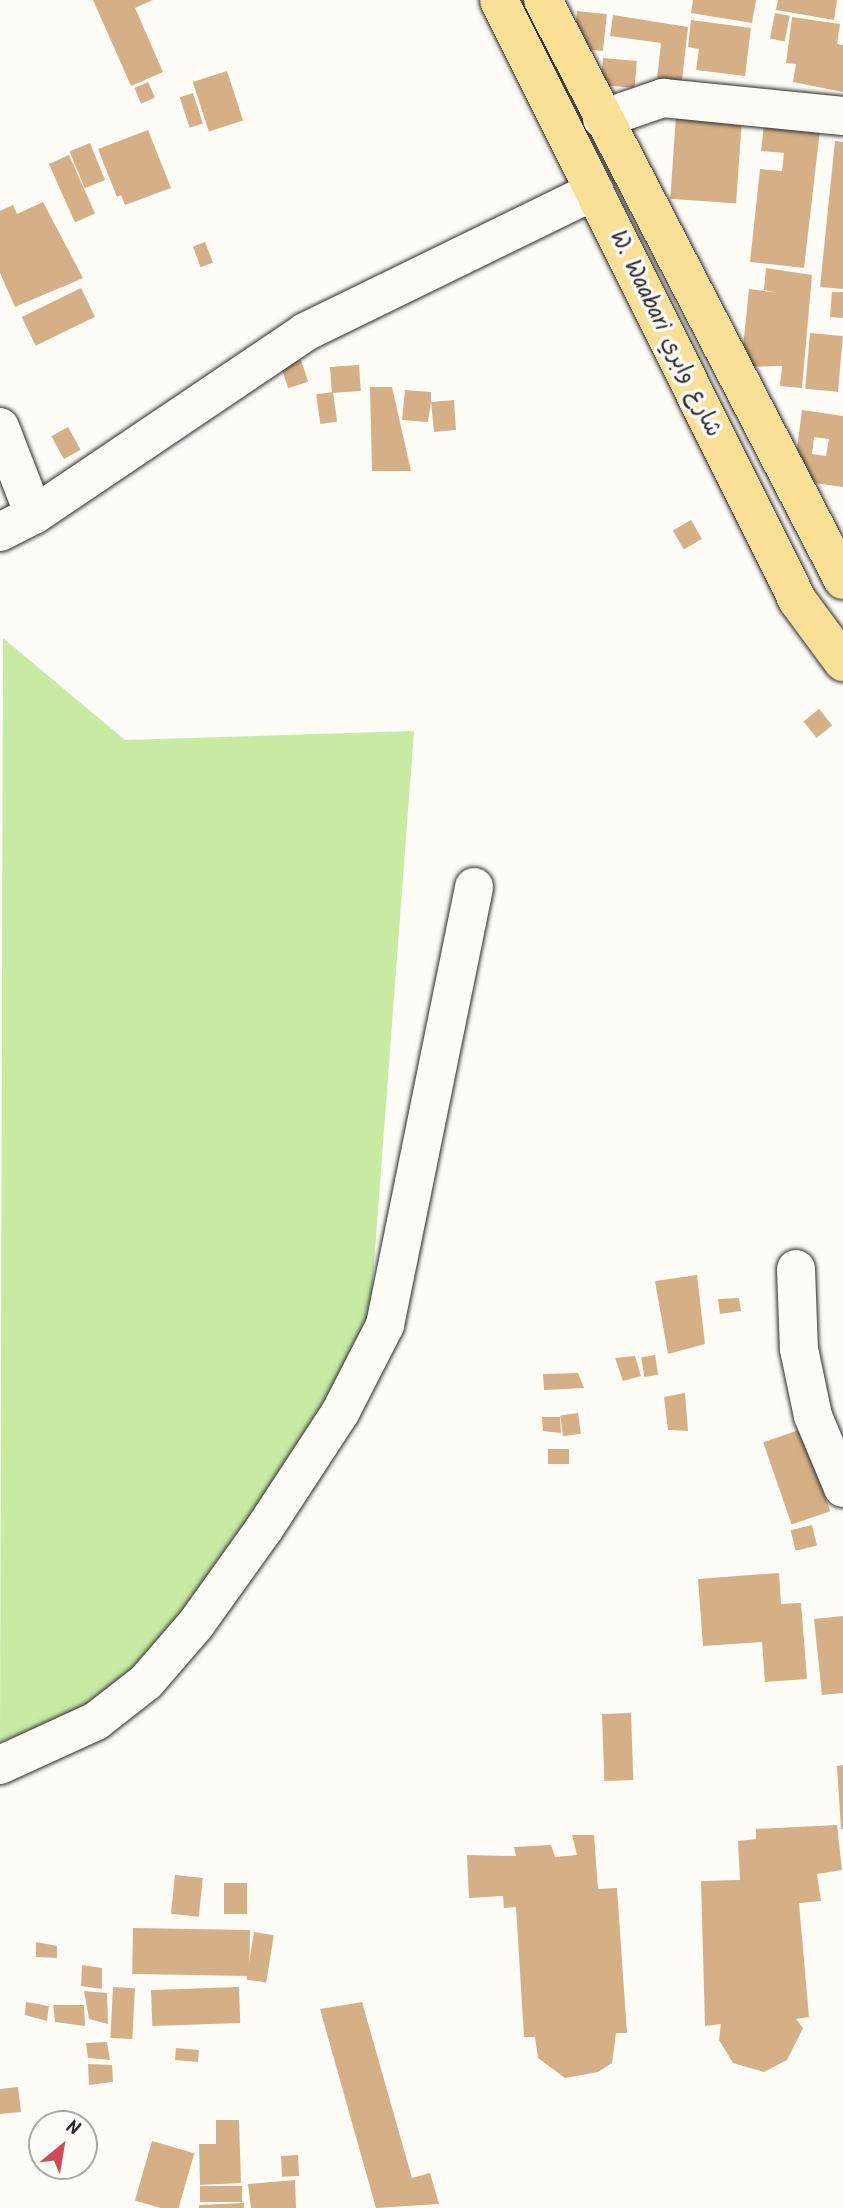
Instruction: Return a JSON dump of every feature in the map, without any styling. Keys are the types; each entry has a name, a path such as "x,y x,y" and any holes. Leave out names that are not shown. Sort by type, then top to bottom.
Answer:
{"main road":[{"name":"W. Waabari شارع وابري","path":"499,0 798,601 843,662"},
{"name":"W. Waabari شارع وابري","path":"543,0 602,119 741,377 843,580"}],"street":[{"path":"602,119 663,98 843,116"},
{"path":"0,532 34,515 305,332 594,191"},
{"path":"0,427 34,515"},
{"path":"0,1765 96,1721 146,1682 226,1581 340,1413 385,1325 474,887"},
{"path":"796,1269 799,1349 813,1416 843,1488"}],"green space":[{"path":"3,638 125,740 414,731 368,1343 128,1695 0,1742"}],"building":[{"path":"93,0 153,0 135,8 163,72 131,86"},
{"path":"693,0 756,0 752,23 691,13"},
{"path":"778,0 837,0 834,20 776,10"},
{"path":"577,11 607,14 603,51 573,48"},
{"path":"775,13 790,16 785,41 770,39"},
{"path":"613,15 688,27 680,98 655,97 661,43 610,36"},
{"path":"792,17 840,24 837,44 843,45 843,92 793,82 796,64 786,63"},
{"path":"691,20 751,28 745,76 696,70 699,49 688,47"},
{"path":"603,58 637,61 635,88 601,85"},
{"path":"227,71 243,120 209,132 193,82"},
{"path":"148,82 155,98 141,104 134,88"},
{"path":"193,93 203,123 190,128 180,97"},
{"path":"676,116 742,121 736,203 670,199"},
{"path":"764,124 820,130 804,268 750,262 760,169 782,171 784,153 761,151"},
{"path":"148,130 171,188 125,205 121,195 117,197 98,149"},
{"path":"835,141 843,142 843,289 820,287"},
{"path":"90,143 105,180 85,188 70,151"},
{"path":"69,155 95,213 75,222 49,164"},
{"path":"43,202 83,278 15,307 0,273 0,211 13,205 17,214"},
{"path":"205,242 213,263 201,267 193,247"},
{"path":"766,268 812,275 802,388 780,386 782,366 741,367 749,289 778,293 764,290"},
{"path":"81,288 95,317 36,346 22,317"},
{"path":"832,292 843,292 843,318 830,317"},
{"path":"810,333 843,336 838,392 805,389"},
{"path":"301,360 308,382 288,388 281,366"},
{"path":"359,365 361,391 332,393 330,367"},
{"path":"370,387 392,387 411,471 372,471"},
{"path":"405,390 431,392 428,422 402,420"},
{"path":"333,392 337,422 320,424 316,394"},
{"path":"454,400 456,430 434,432 431,402"},
{"path":"802,410 843,416 843,487 793,480","holes":["814,437 829,439 826,456 812,454"]},
{"path":"68,427 81,450 64,459 51,436"},
{"path":"691,520 702,539 684,550 673,530"},
{"path":"819,709 832,725 817,738 803,722"},
{"path":"697,1275 705,1344 668,1354 655,1281"},
{"path":"739,1298 741,1311 720,1314 718,1299"},
{"path":"655,1355 658,1375 644,1377 641,1357"},
{"path":"635,1356 641,1376 623,1381 615,1358"},
{"path":"578,1373 584,1388 544,1390 543,1374"},
{"path":"685,1393 688,1431 668,1430 664,1397"},
{"path":"578,1413 581,1434 563,1436 560,1416"},
{"path":"542,1417 560,1417 561,1433 543,1431"},
{"path":"802,1429 830,1511 792,1525 763,1442"},
{"path":"548,1449 569,1449 569,1464 548,1464"},
{"path":"812,1525 817,1545 796,1551 791,1530"},
{"path":"779,1573 781,1604 801,1603 807,1679 765,1682 762,1642 703,1646 698,1579"},
{"path":"843,1616 843,1693 822,1695 814,1619"},
{"path":"631,1713 633,1780 604,1781 602,1714"},
{"path":"843,1765 843,1829 841,1829 837,1766"},
{"path":"837,1825 842,1870 817,1874 821,1901 799,1903 809,2017 796,2019 803,2028 787,2060 764,2072 733,2063 719,2040 721,2024 705,2026 701,1881 740,1880 738,1841 756,1839 756,1829"},
{"path":"572,1835 594,1835 598,1889 617,1888 627,2033 616,2033 612,2063 598,2072 565,2078 538,2058 535,2037 524,2037 516,1907 504,1908 503,1896 469,1898 467,1855 516,1856 514,1847 551,1845 555,1857 577,1855"},
{"path":"175,1875 203,1878 199,1917 171,1914"},
{"path":"224,1883 247,1883 247,1914 224,1914"},
{"path":"133,1928 250,1930 249,1976 132,1974"},
{"path":"254,1932 274,1935 266,1983 246,1979"},
{"path":"36,1942 57,1946 57,1958 36,1957"},
{"path":"82,1965 102,1968 102,1989 81,1986"},
{"path":"113,1987 135,1988 132,2039 110,2038"},
{"path":"239,1987 240,2023 152,2026 151,1990"},
{"path":"84,1991 107,1993 108,2024 89,2019"},
{"path":"26,2002 49,2006 47,2021 25,2015"},
{"path":"362,2002 412,2178 430,2173 439,2204 376,2208 320,2009"},
{"path":"53,2005 84,2005 85,2026 55,2022"},
{"path":"107,2042 110,2060 88,2058 86,2043"},
{"path":"176,2048 199,2050 198,2062 175,2060"},
{"path":"88,2064 112,2065 113,2082 89,2085"},
{"path":"18,2087 21,2112 0,2114 0,2089"},
{"path":"216,2120 239,2120 241,2183 200,2185 199,2144 216,2144"},
{"path":"152,2141 194,2153 179,2208 161,2208 135,2201"},
{"path":"298,2155 299,2176 282,2177 281,2156"},
{"path":"295,2180 296,2208 251,2208 248,2184"},
{"path":"200,2186 242,2186 242,2202 200,2202"},
{"path":"244,2203 244,2208 199,2208 199,2205"}]}
